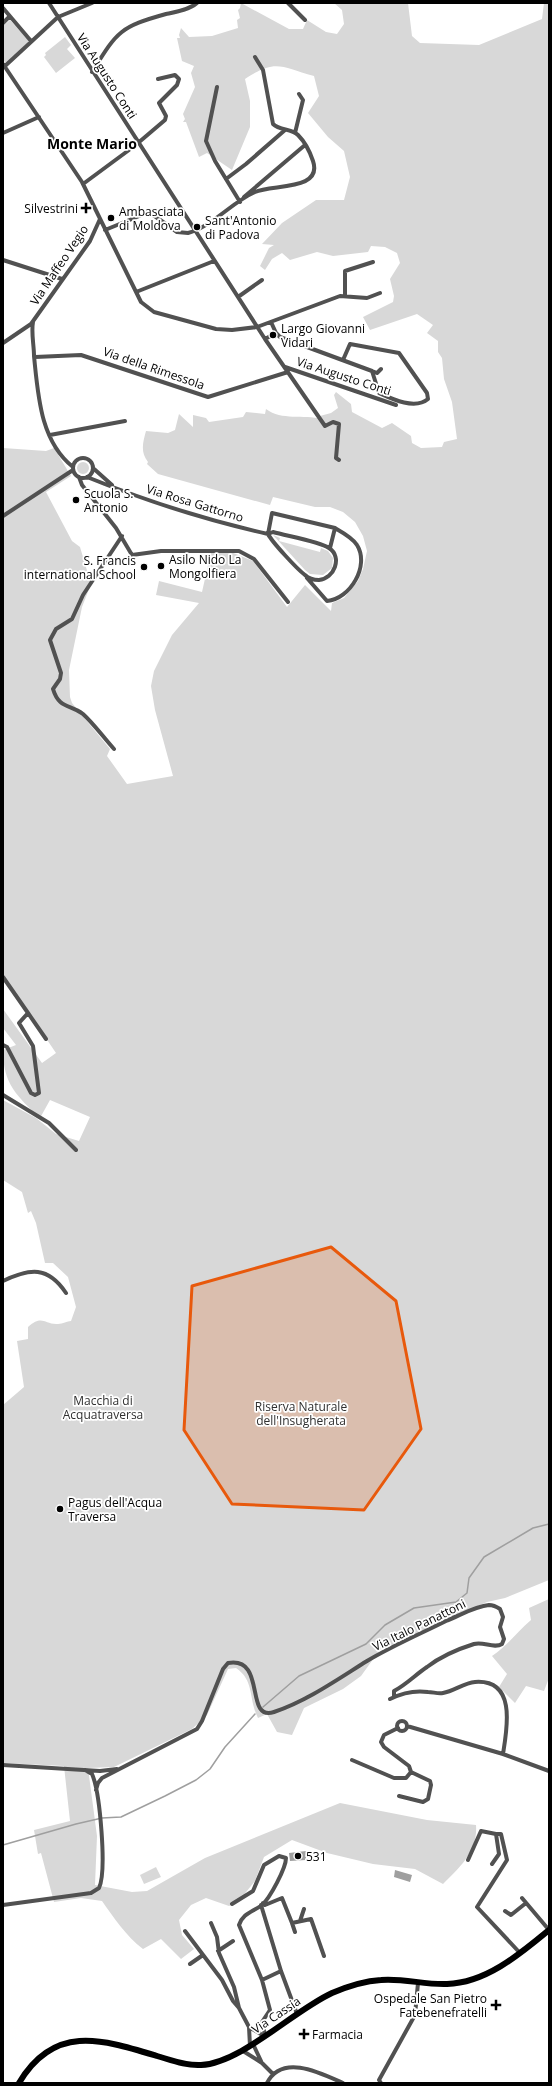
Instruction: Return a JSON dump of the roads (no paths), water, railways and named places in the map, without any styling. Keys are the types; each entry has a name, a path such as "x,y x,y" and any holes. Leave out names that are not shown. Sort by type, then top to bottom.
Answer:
{"main road":[{"name":"Via Cassia","path":"19,2083 30,2067 46,2051 61,2043 75,2041 119,2046 195,2066 215,2063 243,2051 297,2014 332,1993 360,1984 381,1980 449,1984 468,1981 495,1969 520,1953 549,1930"}],"street":[{"name":"Via Augusto Conti","path":"48,3 284,367 325,426 333,422 339,424 336,458 339,460"},
{"path":"53,10 54,3"},
{"path":"92,3 58,17 4,65 83,184 136,292 145,306 160,314 220,330 257,327 340,296 367,298 380,293"},
{"path":"92,72 110,42 121,32 140,22 189,8 197,3"},
{"path":"288,3 305,20"},
{"path":"3,8 9,17 31,41"},
{"path":"3,23 9,17"},
{"path":"106,230 149,212 179,232 186,233 195,230 259,190 294,185 312,177 315,167 305,145 295,133 285,130 273,123 263,70 255,56"},
{"path":"138,143 165,120 166,116 159,103 177,85 179,79 176,75 158,79"},
{"path":"217,87 206,140 215,161 240,202"},
{"path":"295,133 303,100 299,94"},
{"path":"3,133 39,117"},
{"path":"226,179 246,164 285,130"},
{"path":"240,202 249,191 305,145"},
{"path":"83,184 129,150"},
{"name":"Via Maffeo Vegio","path":"3,343 26,329 33,322 92,238 100,219"},
{"path":"3,260 43,271 62,279"},
{"path":"136,292 214,260"},
{"path":"345,296 344,271 373,262"},
{"path":"238,297 262,280"},
{"path":"33,322 40,406 50,436 65,460 79,477 82,485 122,536 130,553 133,555 167,550 236,551 245,553 256,561 288,602"},
{"path":"271,322 276,333 284,338 372,371 377,372 381,369"},
{"path":"265,339 276,333"},
{"path":"343,360 350,344 399,352 427,393 428,399 420,404 412,404 379,393 372,371"},
{"name":"Via della Rimessola","path":"35,357 73,354 84,355 208,397 288,372"},
{"name":"Via Augusto Conti","path":"284,367 396,405"},
{"path":"50,436 125,421"},
{"path":"3,516 73,468 76,461 84,458 91,462 93,468 88,477 79,477"},
{"name":"Via Rosa Gattorno","path":"93,468 118,490"},
{"name":"Via Rosa Gattorno","path":"88,477 118,490 202,517 268,534 273,532 330,548"},
{"path":"272,513 335,528 353,541 359,549 359,569 353,584 340,597 327,601 268,534 272,513"},
{"path":"304,575 319,580 332,574 336,560 330,548 335,528"},
{"path":"114,750 84,715 64,706 56,695 53,689 61,678 61,670 50,640 56,629 72,619 82,595 122,536"},
{"path":"3,977 46,1040"},
{"path":"3,1045 7,1047 31,1093 35,1095 39,1093 33,1046 19,1025 20,1021 28,1013"},
{"path":"3,1095 49,1123 76,1150"},
{"path":"3,1281 23,1272 36,1271 47,1274 56,1280 66,1293"},
{"name":"Via Italo Panattoni","path":"117,1769 186,1736 197,1729 227,1664 239,1664 249,1672 254,1684 258,1706 264,1713 272,1712 296,1703 369,1660 454,1618 488,1605 500,1609 503,1617 500,1627 504,1639 502,1644 497,1646 476,1643 444,1656 427,1666 406,1685 394,1691 392,1698 419,1691 443,1693 476,1682 491,1685 502,1694 507,1705 508,1714 503,1754"},
{"path":"398,1728 400,1722 405,1722 407,1726 503,1754 549,1771"},
{"path":"399,1796 423,1802 428,1799 431,1785 430,1780 411,1772 408,1764 381,1744 384,1735 398,1728 404,1730 407,1726"},
{"path":"352,1760 399,1779 406,1778 411,1772"},
{"path":"3,1765 85,1770 117,1769"},
{"path":"96,1790 100,1780 117,1769"},
{"path":"3,1905 91,1893 99,1888 101,1880 100,1821 96,1790 92,1774 85,1770"},
{"path":"468,1860 481,1831 503,1835 507,1860 477,1907 520,1953"},
{"path":"492,1864 500,1854 496,1834"},
{"path":"232,1904 253,1891 266,1863 279,1856 284,1856 286,1861 269,1897 262,1904 245,1915 239,1925 262,1980 270,2010 262,2022 265,2036"},
{"path":"262,1904 265,1905 282,1898 295,1932"},
{"path":"522,1898 549,1930"},
{"path":"505,1911 511,1915 526,1903"},
{"path":"262,1904 281,1971 297,2014"},
{"path":"300,1921 304,1909"},
{"path":"292,1923 311,1919 324,1956"},
{"path":"211,1922 217,1937 218,1951 234,1987 240,2008 249,2027 252,2045 262,2063"},
{"path":"185,1931 240,2008"},
{"path":"190,1938 195,1934"},
{"path":"218,1951 233,1940"},
{"path":"190,1964 203,1955"},
{"path":"262,1980 281,1971"},
{"path":"381,2083 379,2080 415,2014 418,1983"},
{"path":"249,2027 265,2036"},
{"path":"243,2051 262,2063 273,2074"},
{"path":"267,2083 273,2074 282,2068 294,2066 343,2083"}],"waterway":[{"path":"263,1707 299,1676 366,1644 385,1625 414,1608 456,1602 467,1593 469,1578 484,1557 533,1528 549,1524"},
{"path":"3,1845 76,1824 102,1818 121,1817 196,1780 210,1769 225,1747 255,1714"}],"place":[{"name":"Silvestrini","path":"86,208"},
{"name":"Ambasciata di Moldova","path":"111,218"},
{"name":"Sant'Antonio di Padova","path":"197,227"},
{"name":"Largo Giovanni Vidari","path":"273,335"},
{"name":"Scuola S. Antonio","path":"76,500"},
{"name":"Asilo Nido La Mongolfiera","path":"161,566"},
{"name":"S. Francis international School","path":"144,567"},
{"name":"Pagus dell'Acqua Traversa","path":"60,1509"},
{"name":"531","path":"298,1856"},
{"name":"Ospedale San Pietro Fatebenefratelli","path":"496,2005"},
{"name":"Farmacia","path":"304,2034"}],"district":[{"name":"Monte Mario","path":"92,143"}],"park label":[{"name":"Macchia di Acquatraversa","path":"103,1407"},
{"name":"Riserva Naturale dell'Insugherata","path":"301,1413"}]}
